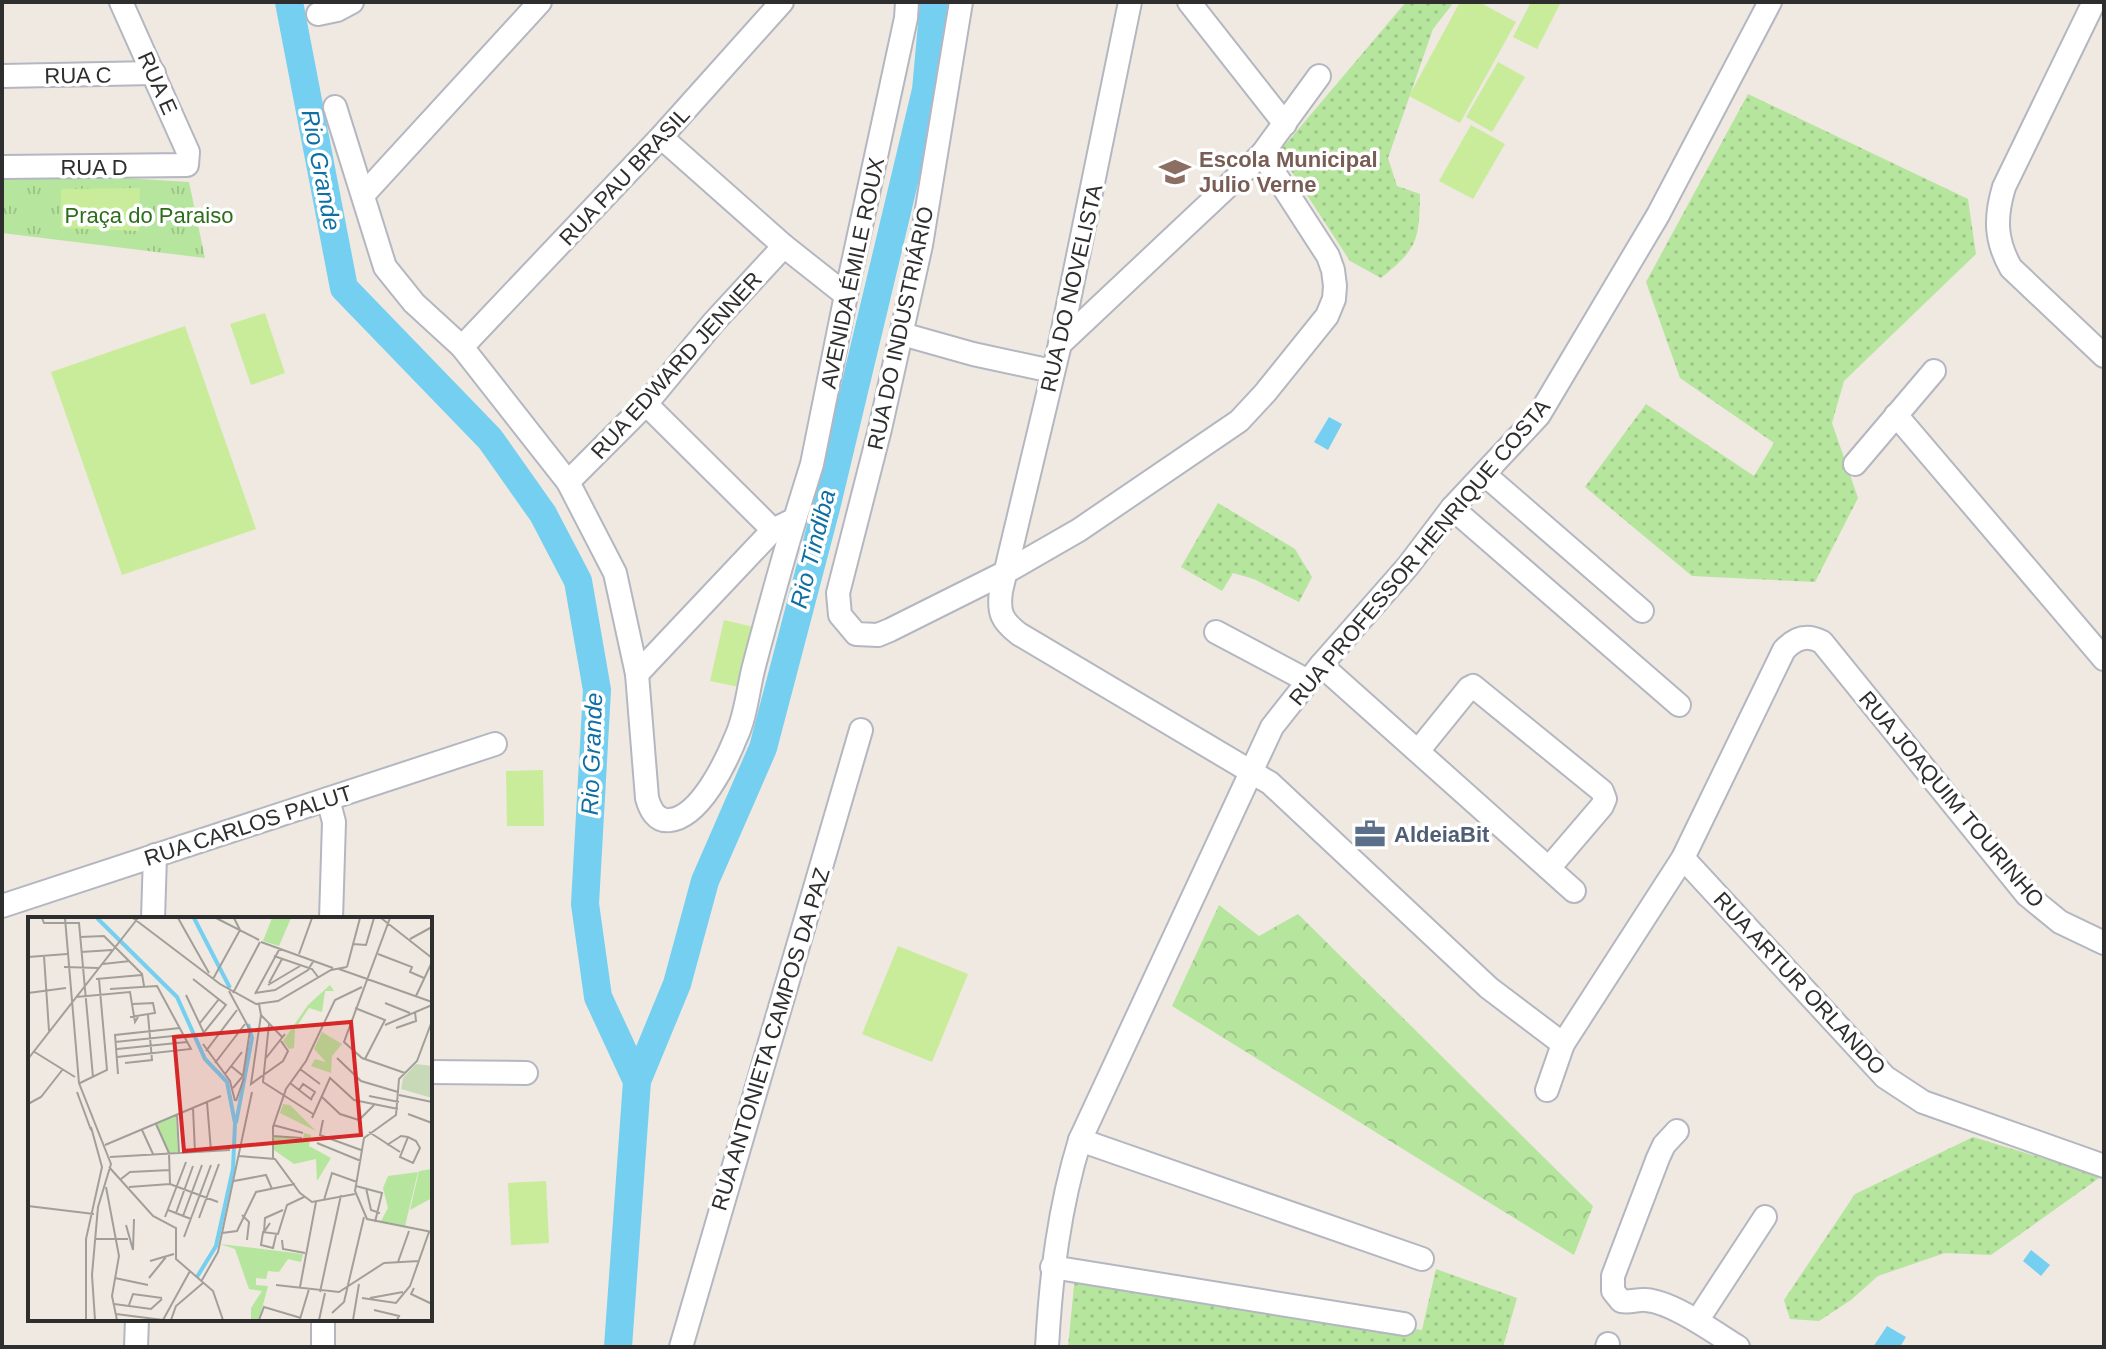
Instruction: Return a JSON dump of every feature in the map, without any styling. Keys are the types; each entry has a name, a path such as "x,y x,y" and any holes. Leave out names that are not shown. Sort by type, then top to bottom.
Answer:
{"street":[{"name":"RUA E","path":"121,2 188,152 187,165"},
{"path":"318,14 337,10 352,2"},
{"path":"364,194 540,2"},
{"name":"RUA PAU BRASIL","path":"462,347 661,137 782,2"},
{"name":"AVENIDA ÉMILE ROUX","path":"637,674 647,798 653,814 663,820 673,820 683,816 703,797 738,735 779,570 812,464 907,2"},
{"name":"RUA DO INDUSTRIÁRIO","path":"961,2 921,245 838,593 840,615 856,634 869,636 890,630 1006,572"},
{"name":"RUA DO NOVELISTA","path":"1130,2 1060,344 999,606 1005,623 1270,783 1489,988 1563,1044"},
{"path":"1189,2 1285,124"},
{"name":"RUA PROFESSOR HENRIQUE COSTA","path":"1047,1347 1052,1267 1063,1201 1080,1140 1272,727 1314,673 1408,566 1452,508 1539,415 1681,173 1770,2"},
{"path":"2094,2 2004,187 1997,208 1996,230 2001,251 2011,268 2104,356"},
{"name":"RUA C","path":"2,76 154,73"},
{"path":"1060,344 1262,154 1319,76"},
{"path":"335,107 385,267 414,303 462,347 568,482 615,573 637,674"},
{"path":"661,137 784,246 846,295"},
{"path":"1006,572 1079,530 1239,421 1327,316 1335,286 1328,256 1262,154"},
{"name":"RUA D","path":"2,167 187,165"},
{"name":"RUA EDWARD JENNER","path":"568,482 646,404 713,323 784,246"},
{"path":"902,334 973,354 1052,371"},
{"path":"1855,464 1934,371"},
{"path":"646,404 773,530"},
{"path":"1896,415 2104,659"},
{"path":"1484,474 1642,611"},
{"path":"1452,508 1679,705"},
{"path":"637,674 773,530 795,519"},
{"path":"1216,632 1314,673 1418,751 1574,891"},
{"name":"RUA JOAQUIM TOURINHO","path":"1683,858 1784,650 1792,641 1814,638 1822,642 2027,895 2060,922 2104,943"},
{"path":"1418,751 1473,686 1602,791 1605,799 1602,806 1549,868"},
{"name":"RUA ANTONIETA CAMPOS DA PAZ","path":"681,1347 861,730"},
{"name":"RUA CARLOS PALUT","path":"2,906 495,744"},
{"path":"328,799 334,822 331,917"},
{"path":"153,917 155,855"},
{"path":"1547,1090 1563,1044 1683,858"},
{"name":"RUA ARTUR ORLANDO","path":"1683,858 1885,1077 1923,1102 2104,1166"},
{"path":"432,1072 526,1073"},
{"path":"1677,1131 1664,1145 1658,1158 1613,1276 1613,1291 1621,1301 1646,1300 1697,1321 1738,1347"},
{"path":"1080,1140 1422,1259"},
{"path":"1697,1321 1765,1217"},
{"path":"1052,1267 1404,1324"},
{"path":"136,1347 137,1321"},
{"path":"323,1321 323,1347"}],"green space":[{"path":"1406,2 1454,2 1433,29 1388,158 1397,186 1420,194 1420,210 1417,233 1409,251 1381,278 1350,261 1279,152"},
{"path":"1460,2 1479,2 1516,22 1460,123 1409,96"},
{"path":"1531,2 1561,2 1537,49 1513,37"},
{"path":"1498,62 1525,77 1492,132 1466,117"},
{"path":"1748,94 1968,199 1976,254 1844,381 1832,423 1858,498 1815,582 1692,576 1585,487 1646,404 1754,476 1774,443 1680,378 1646,282"},
{"path":"1471,125 1505,144 1473,199 1439,181"},
{"name":"Praça do Paraiso","path":"75,175 189,182 205,258 2,233 2,176"},
{"path":"140,188 139,231 61,228 61,189"},
{"path":"265,313 285,373 251,385 230,324"},
{"path":"185,326 256,529 122,575 51,372"},
{"path":"1218,503 1295,549 1312,577 1299,602 1254,579 1233,573 1222,591 1181,567"},
{"path":"724,620 758,628 744,688 710,681"},
{"path":"543,770 544,826 507,826 506,771"},
{"path":"1219,905 1259,936 1298,914 1593,1206 1574,1255 1172,1006"},
{"path":"898,946 968,974 932,1062 862,1034"},
{"path":"1973,1137 2102,1176 1991,1255 1945,1253 1878,1276 1851,1300 1819,1321 1790,1319 1784,1300 1855,1194"},
{"path":"546,1181 549,1243 511,1245 508,1183"},
{"path":"1436,1269 1517,1298 1503,1347 1068,1347 1075,1275 1422,1330"}],"water":[{"path":"1329,417 1342,424 1328,450 1314,442"},
{"path":"2031,1250 2050,1265 2041,1276 2023,1261"},
{"path":"1887,1326 1906,1337 1900,1347 1873,1347"}],"waterway":[{"name":"Rio Grande","path":"289,2 344,288 490,439 543,514 578,581 597,690 585,904 598,997 637,1081 618,1347"},
{"name":"Rio Tindiba","path":"637,1081 677,984 705,881 763,748 826,508 926,90 934,2"}],"place":[{"name":"Escola Municipal Julio Verne","path":"1175,172"},
{"name":"AldeiaBit","path":"1370,834"}]}
